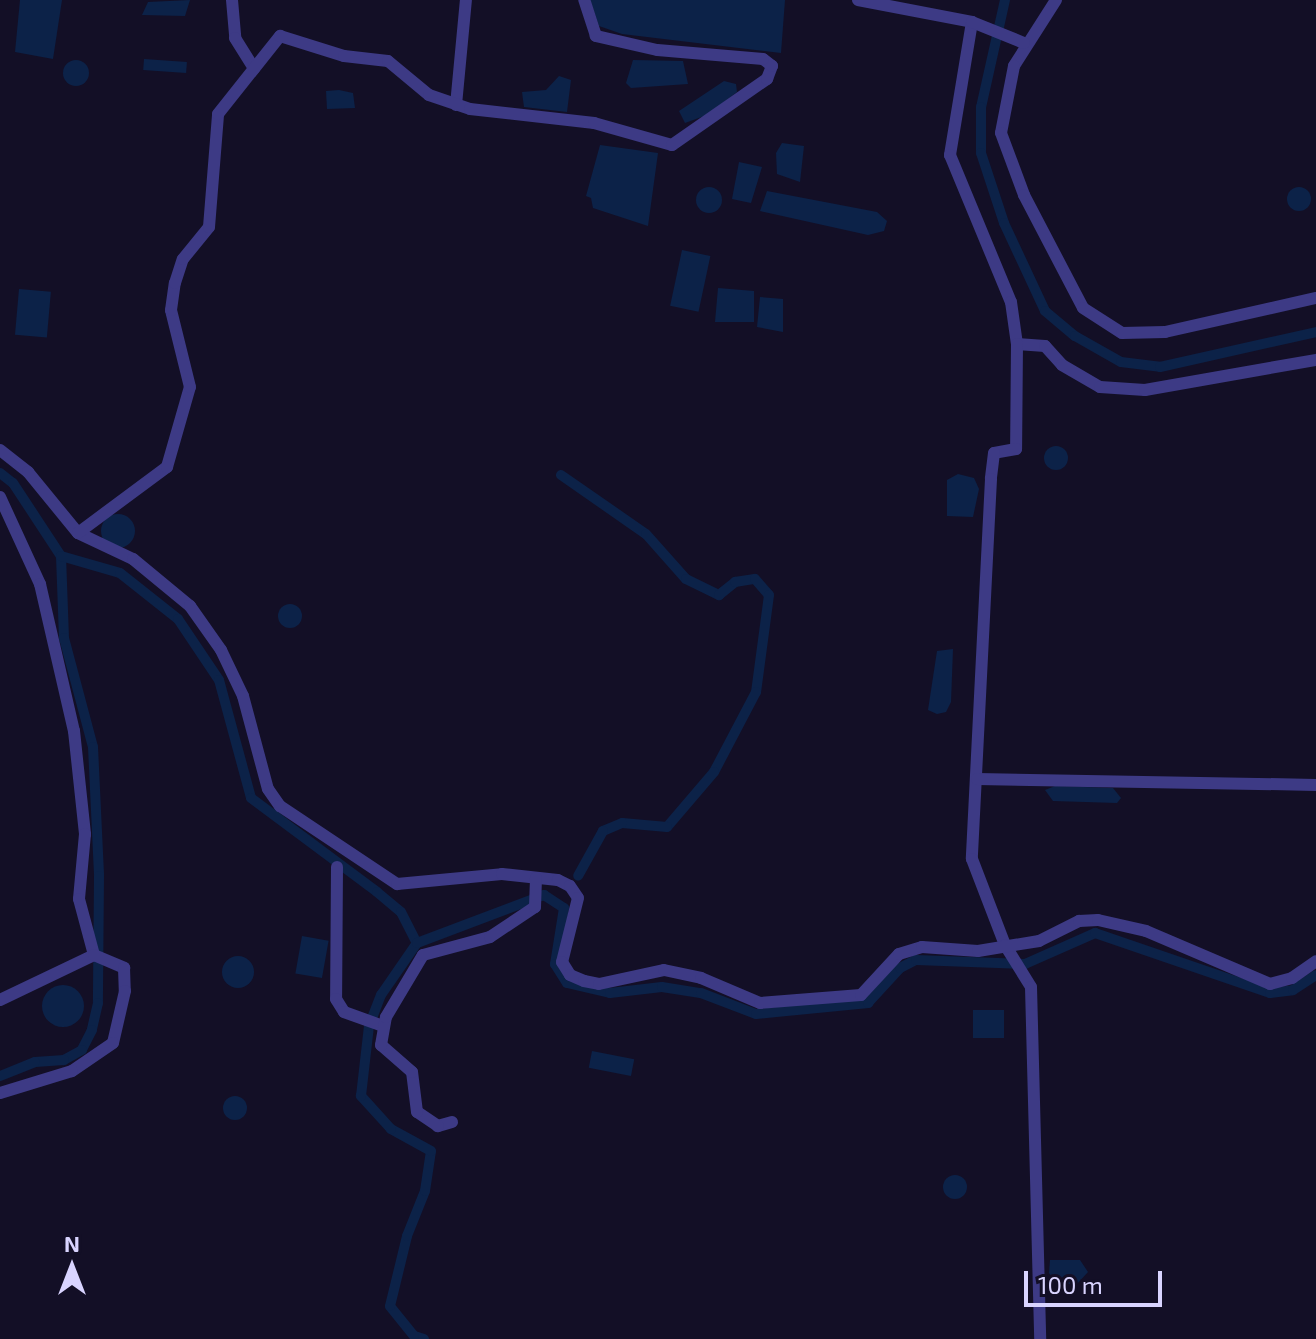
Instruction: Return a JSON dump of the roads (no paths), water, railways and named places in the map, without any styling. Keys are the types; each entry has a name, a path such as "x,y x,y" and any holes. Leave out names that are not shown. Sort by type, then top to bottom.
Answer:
{"street":[{"path":"232,0 235,38 254,68"},
{"path":"456,105 466,0"},
{"path":"78,533 167,467 190,387 171,310 183,259 209,227 218,114 280,36 344,56 388,61 413,85 456,105 594,123 672,145 767,79 770,61 657,50 596,36 584,0"},
{"path":"858,0 972,22 1024,43"},
{"path":"1056,0 1024,43 1014,66 1001,133 1024,195 1083,308 1122,333 1165,332 1316,298"},
{"path":"972,22 950,155 1006,289 1017,344 1016,449 994,453 991,479 972,859 1007,949 1031,987 1040,1339"},
{"path":"1017,344 1045,346 1062,365 1100,387 1145,390 1316,360"},
{"path":"0,450 14,457 78,533 133,559 190,606 221,650 243,696 268,789 280,806 397,884 502,874 558,880 578,898 562,962 570,975 599,984 664,970 701,978 760,1003 861,995 899,954 922,947 978,951 1007,949 1039,941 1079,921 1098,920 1146,931 1270,984 1292,978 1316,961"},
{"path":"0,497 40,584 74,731 85,834 79,899 94,955"},
{"path":"977,779 1316,785"},
{"path":"337,867 333,967 336,999 344,1012 383,1026"},
{"path":"452,1122 438,1126 417,1112 412,1072 381,1045 383,1026 423,955 490,937 535,907 536,878"},
{"path":"0,1000 94,955 124,968 125,991 113,1043 72,1071 0,1093"}],"water":[{"path":"20,0 62,0 53,59 15,52"},
{"path":"190,0 185,16 142,15 148,2"},
{"path":"590,0 785,0 781,53 622,34 599,26"},
{"path":"144,59 187,62 186,73 143,70"},
{"path":"76,60 85,64 89,73 85,82 76,86 67,82 63,73 67,64"},
{"path":"633,60 683,61 688,84 631,88 626,83"},
{"path":"559,76 571,80 567,112 524,107 522,92 546,90"},
{"path":"724,81 736,84 737,92 707,115 685,123 679,111"},
{"path":"326,91 353,93 355,108 327,109"},
{"path":"782,143 804,146 800,182 777,174 776,153"},
{"path":"600,145 658,153 648,226 593,208 591,198 586,196"},
{"path":"739,162 762,167 751,203 732,199"},
{"path":"709,187 718,191 722,200 718,209 709,213 700,209 696,200 700,191"},
{"path":"1299,187 1308,190 1311,199 1308,208 1299,211 1290,208 1287,199 1290,190"},
{"path":"767,191 877,212 887,221 884,231 868,235 760,211"},
{"path":"682,250 710,256 699,312 670,306"},
{"path":"718,288 754,291 754,322 715,322"},
{"path":"19,289 51,292 47,338 15,335"},
{"path":"760,297 783,299 783,332 757,327"},
{"path":"1056,446 1067,453 1068,458 1061,469 1056,470 1045,463 1044,458 1051,447"},
{"path":"958,474 974,478 979,489 973,517 947,516 947,480"},
{"path":"118,514 130,519 135,531 130,543 118,548 106,543 101,531 106,519"},
{"path":"290,604 299,607 302,616 299,625 290,628 281,625 278,616 281,607"},
{"path":"953,649 951,702 946,712 937,714 928,710 937,651"},
{"path":"1055,786 1113,788 1121,798 1117,803 1053,801 1045,790"},
{"path":"302,936 329,941 322,978 295,973"},
{"path":"238,956 249,961 254,972 249,983 238,988 227,983 222,972 227,961"},
{"path":"63,985 78,991 84,1006 78,1021 63,1027 48,1021 42,1006 48,991"},
{"path":"973,1010 1004,1010 1004,1038 973,1038"},
{"path":"592,1051 634,1059 631,1076 589,1068"},
{"path":"235,1096 244,1099 247,1108 244,1117 235,1120 226,1117 223,1108 226,1099"},
{"path":"955,1175 963,1179 967,1187 963,1195 955,1199 947,1195 943,1187 947,1179"},
{"path":"1050,1260 1080,1260 1088,1272 1077,1284 1057,1284 1049,1273"}],"waterway":[{"path":"1005,0 981,107 981,153 1004,223 1045,311 1075,336 1121,362 1160,367 1316,332"},
{"path":"0,473 13,483 61,556 64,638 93,747 99,876 98,1003 92,1030 82,1050 64,1060 35,1062 0,1076"},
{"path":"561,475 646,534 686,579 719,595 735,582 755,579 769,595 756,692 714,772 667,827 622,823 603,831 578,876"},
{"path":"61,556 120,573 178,619 219,680 251,798 401,912 417,943"},
{"path":"424,1339 414,1336 390,1306 407,1236 425,1191 431,1151 391,1129 361,1096 369,1026 381,995 417,943 544,895 564,908 555,964 567,983 610,993 662,987 701,993 756,1014 868,1003 900,968 916,960 1025,964 1095,933 1270,993 1293,990 1316,975"}]}
